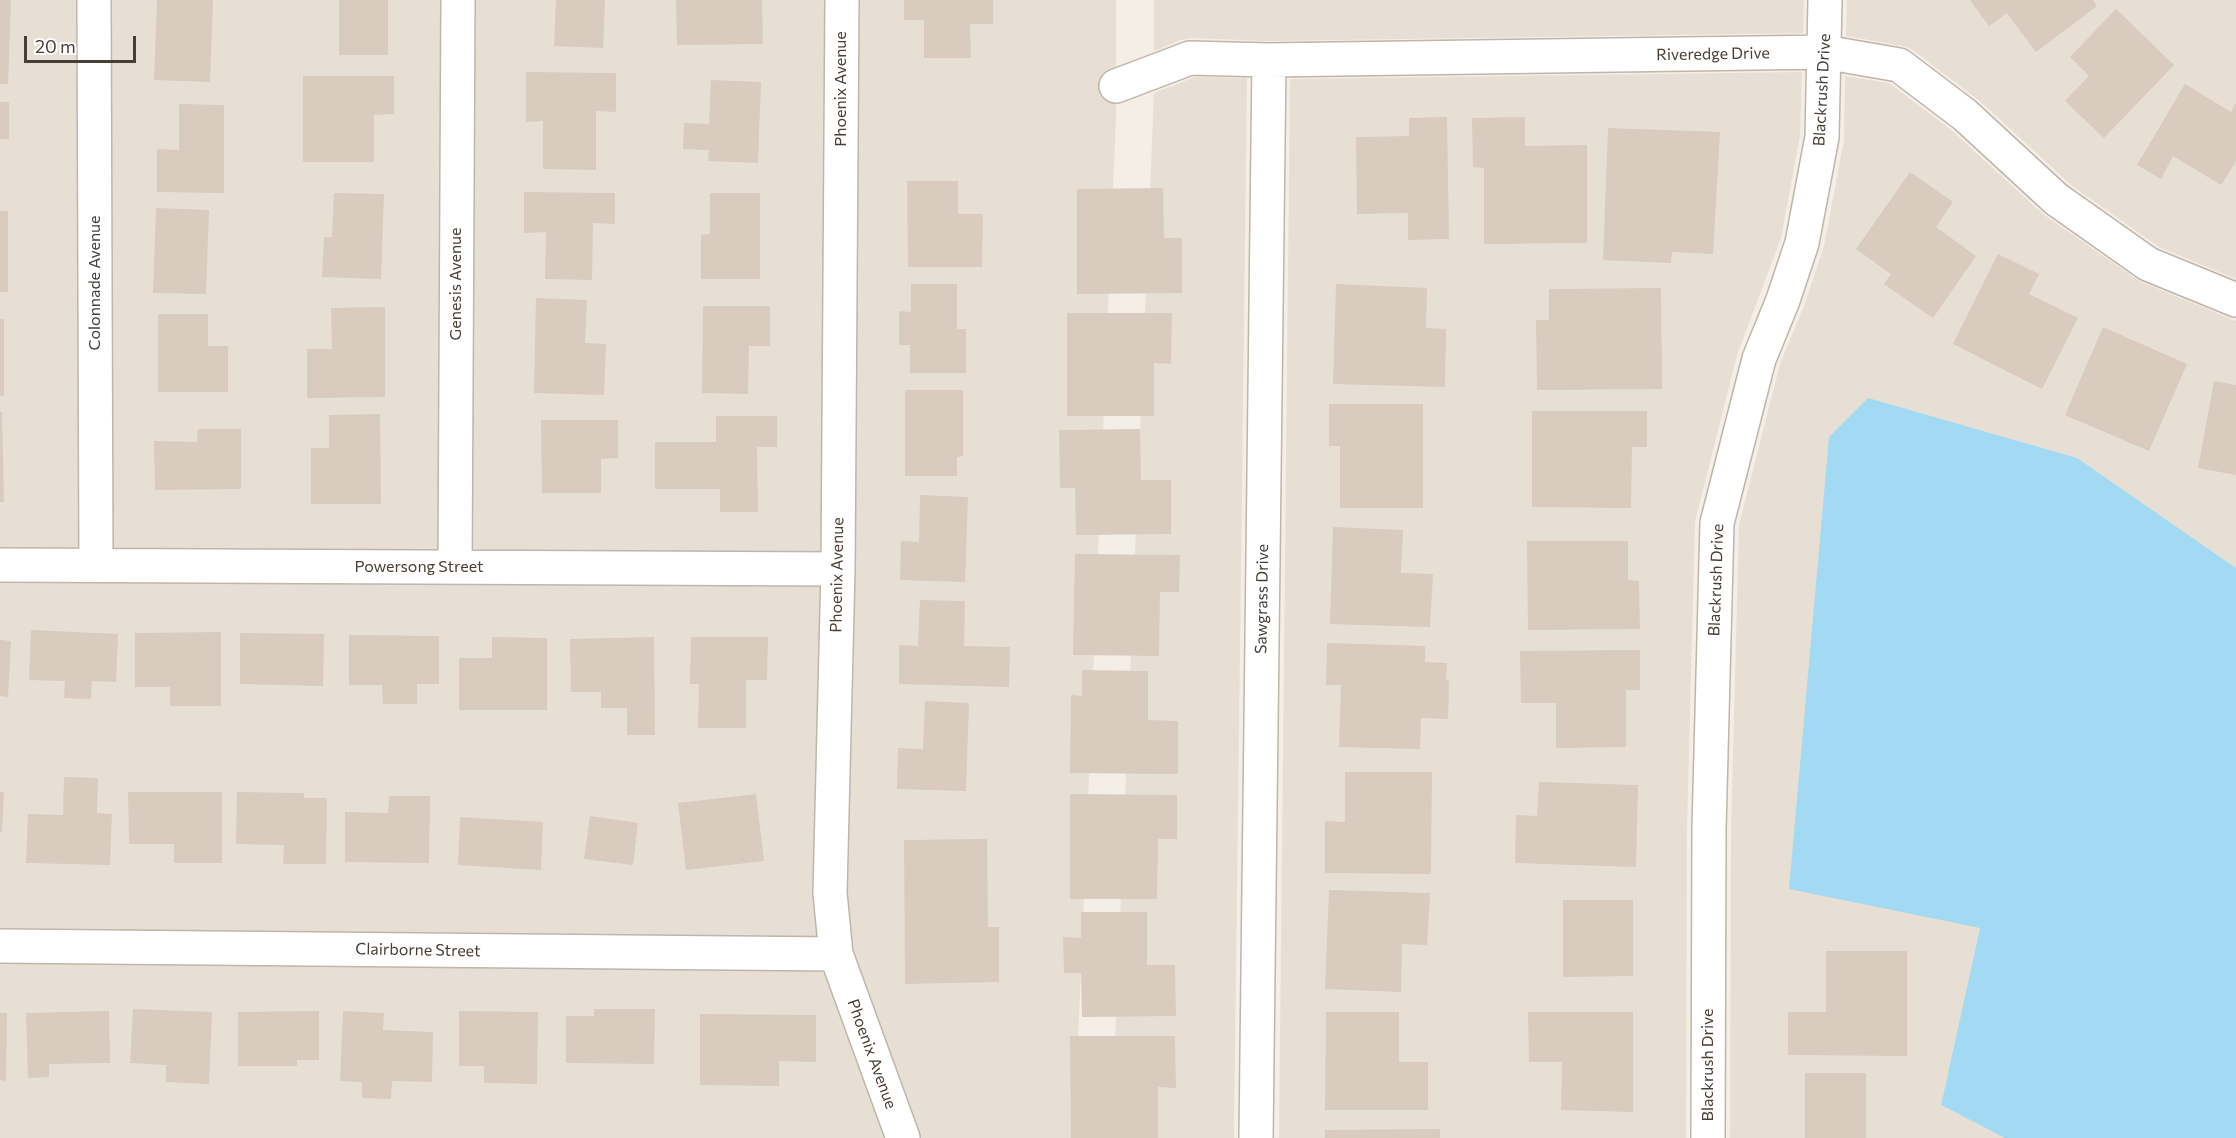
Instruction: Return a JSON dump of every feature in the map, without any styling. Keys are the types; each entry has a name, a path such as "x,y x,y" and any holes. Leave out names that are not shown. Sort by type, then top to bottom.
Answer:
{"street":[{"name":"Colonnade Avenue","path":"94,0 96,565"},
{"name":"Genesis Avenue","path":"455,567 458,0"},
{"name":"Phoenix Avenue","path":"842,0 838,569 830,893 836,954 903,1138"},
{"name":"Blackrush Drive","path":"1708,1138 1709,829 1717,523 1759,359 1802,243 1822,137 1826,0"},
{"name":"Riveredge Drive","path":"1116,86 1191,58 1269,60 1824,52 1899,65 1965,115 2056,199 2148,264 2236,300"},
{"name":"Sawgrass Drive","path":"1256,1138 1269,60"},
{"name":"Powersong Street","path":"0,565 838,569"},
{"name":"Clairborne Street","path":"0,946 836,954"}],"shaded area":[{"path":"0,0 1116,0 1116,116 1074,1138 0,1138"},
{"path":"1154,0 1804,0 1803,33 1269,41 1191,38 1154,51"},
{"path":"1847,0 2236,0 2236,279 2159,247 2071,185 1981,102 1913,50 1903,46 1846,36"},
{"path":"1802,72 1800,135 1781,238 1737,355 1695,522 1687,828 1686,1138 1279,1138 1290,79"},
{"path":"1845,76 1889,83 1950,129 2043,214 2139,281 2236,321 2236,568 2076,458 1980,928 1941,1105 2005,1138 1730,1138 1731,829 1739,525 1780,364 1804,306 1824,246 1844,140"},
{"path":"1195,77 1247,78 1234,1138 1111,1138 1154,93"}],"water":[{"path":"1868,398 2077,458 2236,568 2236,1138 2005,1138 1941,1105 1980,928 1789,889 1829,437"}],"building":[{"path":"0,0 11,0 8,84 0,84"},
{"path":"157,0 213,0 210,82 154,80"},
{"path":"339,0 388,0 388,55 339,55"},
{"path":"556,0 605,0 603,48 554,46"},
{"path":"676,0 762,0 763,44 677,45"},
{"path":"904,0 993,0 993,24 970,24 971,58 924,58 924,20 904,20"},
{"path":"1970,0 2093,0 2097,6 2036,52 2007,13 1989,26"},
{"path":"2116,9 2174,65 2104,138 2065,101 2089,76 2070,57"},
{"path":"526,72 616,73 616,112 596,111 596,170 543,169 543,121 526,122"},
{"path":"303,76 394,76 394,114 374,115 374,162 303,162"},
{"path":"711,80 761,82 758,163 708,161 709,150 683,149 684,123 709,124"},
{"path":"2185,84 2231,112 2236,103 2236,161 2221,185 2173,156 2161,179 2137,165"},
{"path":"0,102 9,102 9,139 0,139"},
{"path":"179,104 224,105 224,193 157,192 157,149 179,150"},
{"path":"1447,117 1449,239 1408,240 1408,213 1357,214 1356,137 1409,136 1409,118"},
{"path":"1525,117 1525,146 1587,145 1587,243 1484,244 1484,168 1473,167 1472,118"},
{"path":"1608,128 1720,132 1713,254 1672,252 1671,263 1603,260"},
{"path":"1910,172 1953,202 1936,227 1976,256 1933,318 1884,284 1891,274 1856,249"},
{"path":"907,181 958,181 958,214 983,214 982,267 908,267"},
{"path":"1163,188 1164,238 1182,238 1182,293 1077,294 1077,189"},
{"path":"524,192 615,193 615,224 593,223 592,280 545,279 546,232 524,233"},
{"path":"334,193 384,194 381,279 322,277 324,237 332,237"},
{"path":"710,193 760,193 760,279 701,279 701,235 710,234"},
{"path":"156,208 209,210 206,294 153,293"},
{"path":"0,211 8,211 8,292 0,292"},
{"path":"1998,254 2039,274 2029,294 2078,318 2042,389 1953,344"},
{"path":"911,284 957,284 957,329 966,329 966,373 910,373 910,345 899,345 899,311 911,312"},
{"path":"1336,284 1427,288 1426,328 1446,329 1445,387 1333,384"},
{"path":"1661,288 1662,389 1537,390 1536,320 1549,320 1549,289"},
{"path":"536,298 587,300 585,343 606,344 604,395 534,393"},
{"path":"703,306 770,306 770,346 749,346 748,394 702,393"},
{"path":"385,307 385,397 307,398 307,349 332,349 331,308"},
{"path":"1067,313 1172,313 1171,364 1154,363 1154,416 1067,416"},
{"path":"158,314 208,314 208,346 228,346 228,392 158,392"},
{"path":"0,319 4,319 4,396 0,396"},
{"path":"2103,327 2187,364 2149,451 2065,415"},
{"path":"2214,381 2236,385 2236,475 2198,468"},
{"path":"905,390 963,390 963,456 957,457 957,476 905,476"},
{"path":"1329,404 1423,404 1423,508 1340,508 1340,446 1329,446"},
{"path":"1532,411 1647,411 1647,447 1632,447 1631,508 1532,507"},
{"path":"0,412 2,412 4,502 0,502"},
{"path":"380,414 381,504 311,504 311,448 329,448 329,415"},
{"path":"716,416 777,416 777,447 757,447 758,512 720,512 720,489 655,489 655,442 716,442"},
{"path":"541,420 618,420 618,458 601,459 601,493 542,493"},
{"path":"198,429 241,429 241,489 155,490 154,441 197,442"},
{"path":"1140,429 1141,480 1171,480 1171,534 1076,535 1075,488 1060,488 1059,430"},
{"path":"920,495 968,497 965,582 900,580 901,541 919,542"},
{"path":"1333,527 1403,530 1401,573 1433,574 1430,627 1330,624"},
{"path":"1527,541 1628,541 1628,580 1639,581 1640,629 1528,630"},
{"path":"1075,554 1180,555 1179,592 1160,592 1159,656 1073,655"},
{"path":"920,600 965,601 964,646 1010,647 1009,687 899,684 899,645 918,646"},
{"path":"31,630 118,634 116,682 92,681 91,699 64,698 65,681 29,680"},
{"path":"221,632 221,706 170,706 170,687 135,687 135,633"},
{"path":"240,633 324,634 323,686 240,684"},
{"path":"349,635 439,636 439,684 417,684 417,704 383,704 382,685 349,685"},
{"path":"492,637 547,638 547,710 459,710 459,658 492,658"},
{"path":"654,637 655,735 627,735 627,708 601,708 601,692 571,692 570,639"},
{"path":"691,637 768,637 767,680 746,680 746,728 698,728 699,684 690,684"},
{"path":"0,640 11,641 8,697 0,696"},
{"path":"1327,643 1425,646 1425,662 1447,663 1448,719 1421,718 1420,749 1339,747 1341,685 1326,685"},
{"path":"1640,650 1640,690 1626,690 1626,747 1556,748 1556,703 1521,703 1520,651"},
{"path":"1082,670 1148,671 1148,720 1178,721 1178,774 1070,773 1071,695 1082,696"},
{"path":"925,701 969,703 966,791 897,789 898,748 923,749"},
{"path":"1345,772 1432,772 1431,874 1325,873 1325,821 1345,822"},
{"path":"64,777 98,778 97,813 112,814 110,865 26,863 28,814 63,815"},
{"path":"1539,782 1638,785 1636,867 1515,863 1516,815 1537,816"},
{"path":"0,792 4,792 2,832 0,832"},
{"path":"128,792 222,792 222,863 174,863 174,844 129,844"},
{"path":"237,792 304,793 304,798 327,798 326,864 283,864 284,845 236,844"},
{"path":"756,794 764,861 686,870 678,803"},
{"path":"1070,794 1177,795 1177,839 1158,839 1157,899 1070,899"},
{"path":"389,796 430,796 429,863 345,862 345,812 388,813"},
{"path":"590,816 638,823 633,865 584,859"},
{"path":"460,817 543,822 541,870 458,865"},
{"path":"987,839 988,927 999,927 999,982 905,984 904,840"},
{"path":"1329,890 1430,893 1427,945 1402,944 1401,992 1325,989"},
{"path":"1563,900 1633,900 1633,976 1563,977"},
{"path":"1081,912 1147,912 1147,965 1175,965 1176,1016 1082,1017 1081,973 1064,973 1063,937 1081,938"},
{"path":"1826,951 1907,951 1907,1056 1788,1055 1788,1012 1826,1012"},
{"path":"133,1009 212,1012 209,1084 166,1082 166,1065 130,1063"},
{"path":"594,1009 655,1009 654,1064 566,1063 566,1016 594,1016"},
{"path":"109,1011 110,1063 49,1064 49,1077 28,1078 26,1013"},
{"path":"319,1011 319,1060 297,1060 297,1066 238,1066 238,1012"},
{"path":"343,1011 384,1013 383,1030 433,1032 432,1082 392,1081 391,1099 362,1098 362,1082 340,1081"},
{"path":"459,1011 538,1012 537,1084 484,1083 484,1066 459,1066"},
{"path":"1326,1012 1399,1012 1399,1062 1428,1062 1428,1110 1325,1110"},
{"path":"1528,1012 1633,1012 1633,1112 1561,1110 1562,1062 1529,1062"},
{"path":"0,1013 7,1013 6,1081 0,1080"},
{"path":"700,1014 816,1015 816,1062 779,1061 779,1086 700,1085"},
{"path":"1070,1036 1175,1036 1176,1088 1158,1087 1158,1138 1071,1138"},
{"path":"1805,1073 1866,1073 1866,1138 1805,1138"},
{"path":"1440,1129 1440,1138 1325,1138 1325,1130"}]}
